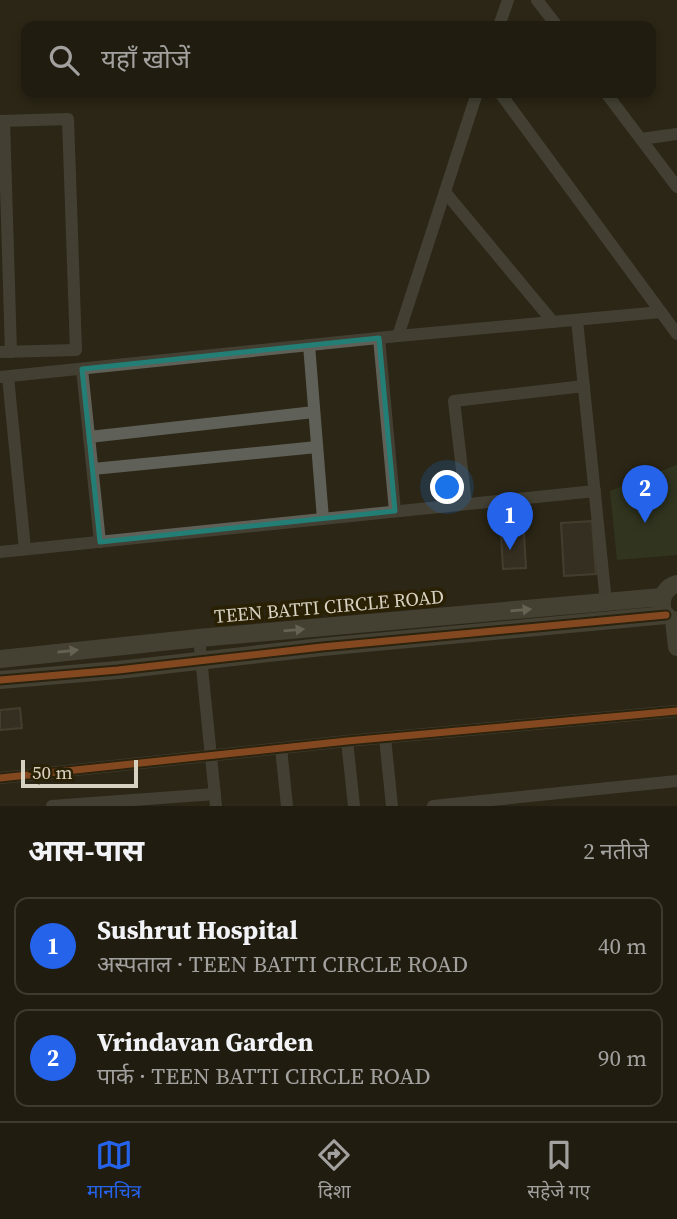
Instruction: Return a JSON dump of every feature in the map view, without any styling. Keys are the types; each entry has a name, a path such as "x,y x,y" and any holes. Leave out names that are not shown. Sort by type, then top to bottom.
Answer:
{"street":[{"path":"501,21 508,0"},
{"path":"537,0 553,21"},
{"path":"398,336 475,98"},
{"path":"504,98 677,334"},
{"path":"610,98 677,187"},
{"path":"68,119 76,350 5,352 2,121 68,119"},
{"path":"641,139 677,134"},
{"path":"445,192 553,322"},
{"path":"25,549 4,377 660,312"},
{"path":"577,320 606,602"},
{"path":"379,338 395,511"},
{"path":"309,345 323,519"},
{"path":"82,369 100,542"},
{"path":"466,504 454,401 583,386"},
{"path":"89,437 314,412"},
{"path":"93,469 317,447"},
{"path":"0,552 594,491"},
{"path":"677,583 666,589 677,647"},
{"name":"TEEN BATTI CIRCLE ROAD","path":"0,659 199,638 606,602 670,613"},
{"path":"0,680 670,613"},
{"path":"52,806 216,800 199,638"},
{"path":"0,778 347,741 677,711"},
{"path":"385,738 391,806"},
{"path":"347,741 354,806"},
{"path":"281,748 287,806"},
{"path":"433,806 677,780"}],"highlighted area":[{"path":"379,338 395,511 100,542 82,369"}],"green space":[{"path":"677,465 677,555 617,560 610,491"}],"building":[{"path":"523,517 526,568 503,569 500,519"},
{"path":"592,521 596,574 564,576 561,523"},
{"path":"20,708 22,728 0,730 0,710"}],"cycle path":[{"path":"0,680 666,615"},
{"path":"0,778 347,741 677,711"}],"place":[{"name":"Vrindavan Garden","path":"645,523"},
{"name":"Sushrut Hospital","path":"510,550"}]}
